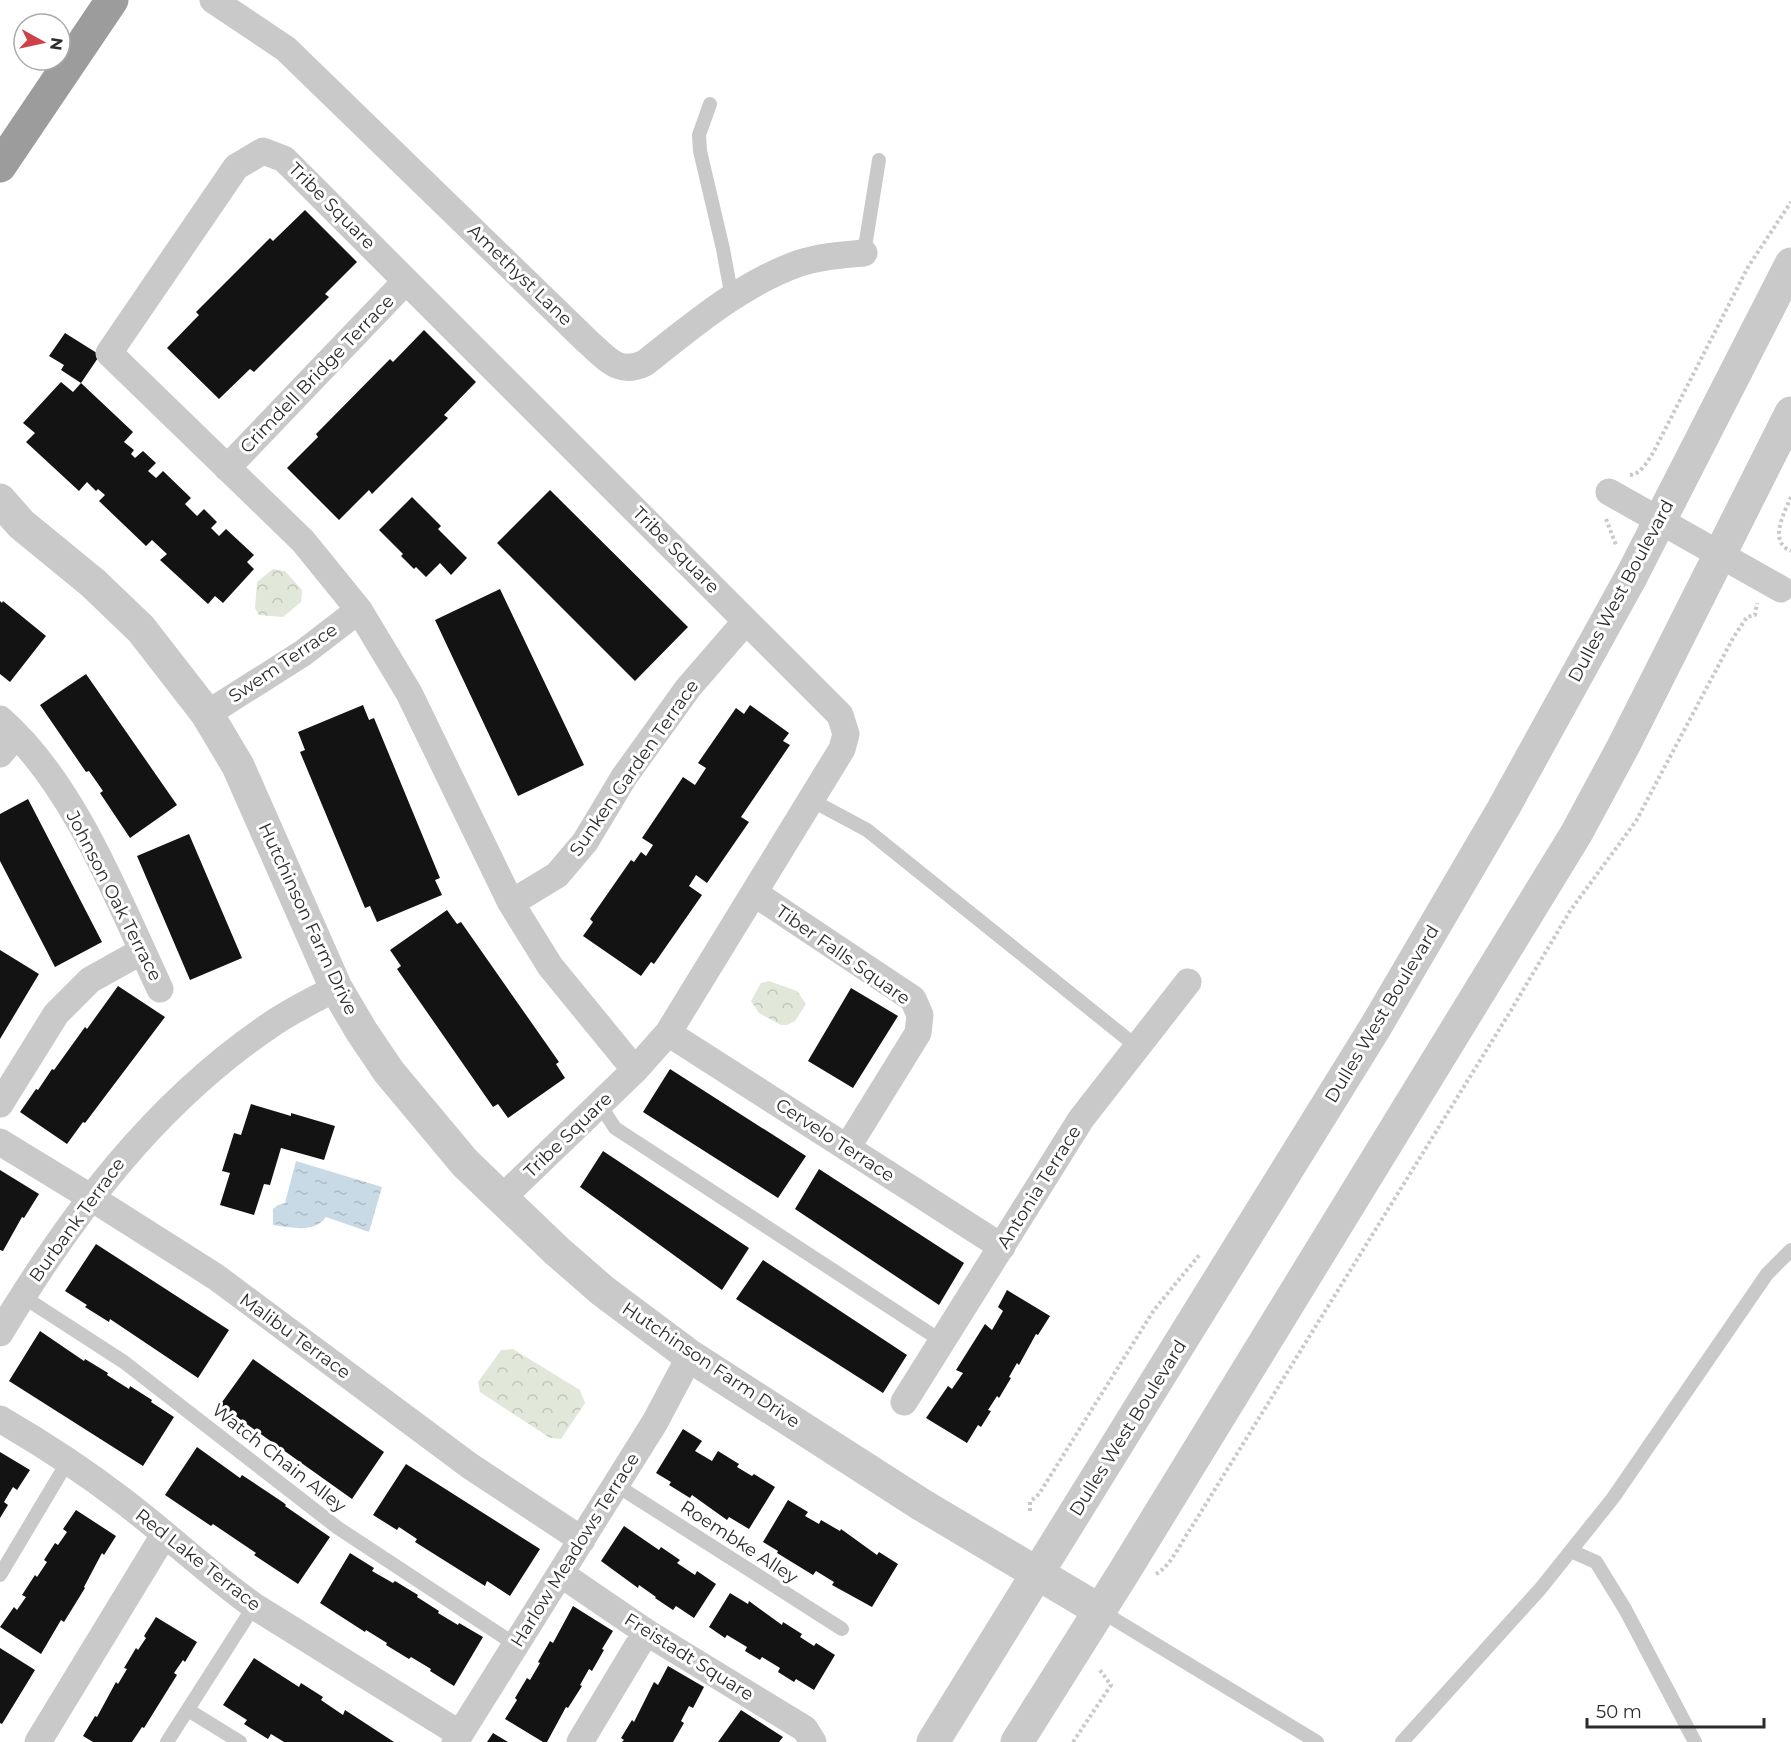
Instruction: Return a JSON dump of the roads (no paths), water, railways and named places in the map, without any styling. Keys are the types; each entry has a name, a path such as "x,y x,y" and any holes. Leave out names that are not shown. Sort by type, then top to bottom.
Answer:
{"highway":[{"path":"0,166 112,0"}],"street":[{"name":"Amethyst Lane","path":"213,0 286,49 613,364 623,368 634,369 645,363 740,292 801,263 830,256 864,253"},
{"name":"Tribe Square","path":"501,1199 600,1105 635,1070 668,1033 842,749 846,734 840,715 284,159 263,151 236,167 109,352 303,541 358,610 409,693 511,903 550,966 635,1070"},
{"name":"Dulles West Boulevard","path":"933,1742 1376,1026 1534,756 1614,609 1791,264"},
{"name":"Crimdell Bridge Terrace","path":"227,468 406,281"},
{"path":"1017,1742 1576,834 1624,745 1791,413"},
{"path":"1613,494 1720,555 1769,594"},
{"name":"Hutchinson Farm Drive","path":"0,500 11,520 93,583 141,629 207,714 237,766 336,988 389,1072 465,1163 501,1199 603,1291 690,1356 922,1505 1099,1610"},
{"name":"Swem Terrace","path":"207,714 303,653 358,610"},
{"name":"Sunken Garden Terrace","path":"511,903 558,875 585,842 624,777 688,688 746,621"},
{"name":"Johnson Oak Terrace","path":"5,736 40,763 83,828 160,989"},
{"name":"Tiber Falls Square","path":"754,893 913,999 920,1015 918,1033 847,1148"},
{"path":"0,1104 56,1014 90,980 142,951"},
{"name":"Antonia Terrace","path":"904,1402 1082,1119 1136,1046 1188,982"},
{"name":"Burbank Terrace","path":"0,1333 22,1296 90,1197 152,1124 211,1070 270,1025 336,988"},
{"name":"Cervelo Terrace","path":"668,1033 1002,1247"},
{"name":"Malibu Terrace","path":"0,1142 216,1278 470,1466 582,1540"},
{"name":"Harlow Meadows Terrace","path":"457,1738 655,1422 690,1356"},
{"name":"Red Lake Terrace","path":"0,1419 68,1461 123,1500 225,1585 254,1606 457,1738"},
{"path":"38,1742 165,1535"},
{"name":"Freistadt Square","path":"561,1574 646,1632 805,1729 813,1742"},
{"path":"580,1742 646,1632"}],"lane":[{"path":"710,104 699,135 700,151 732,298"},
{"path":"864,253 879,159"},
{"path":"811,800 867,830 1136,1046"},
{"path":"600,1105 615,1128 943,1342"},
{"path":"1402,1742 1541,1588 1571,1551 1619,1490 1767,1274 1791,1250"},
{"name":"Watch Chain Alley","path":"22,1296 124,1362 338,1528 516,1645"},
{"path":"0,1575 68,1461"},
{"name":"Roembke Alley","path":"616,1485 842,1629"},
{"path":"1571,1551 1596,1562 1625,1609 1695,1742"},
{"path":"168,1742 254,1606"},
{"path":"1099,1610 1317,1742"},
{"path":"188,1710 240,1742"}],"water":[{"path":"296,1161 382,1187 369,1232 326,1217 309,1228 273,1225 273,1209 285,1203"}]}
